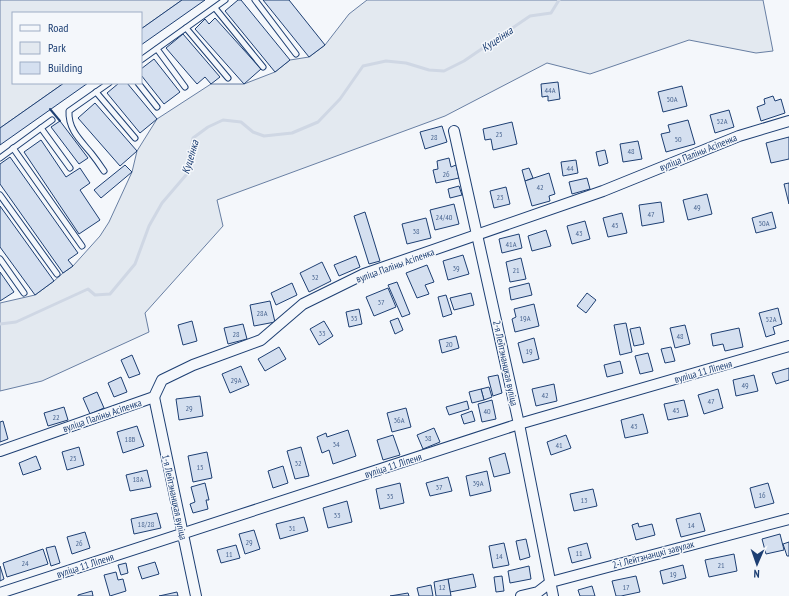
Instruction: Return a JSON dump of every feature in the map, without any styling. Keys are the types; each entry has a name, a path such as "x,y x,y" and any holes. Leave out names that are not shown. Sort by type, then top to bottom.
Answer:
{"street":[{"name":"вуліца Паліны Асіпенка","path":"0,450 154,397 162,380 193,365 261,340 303,304 364,274 602,191 739,136 789,121"},
{"name":"2-я Лейтэнанцкая вуліца","path":"454,131 519,424 553,596"},
{"name":"вуліца 11 Ліпеня","path":"0,593 519,424 789,346"},
{"name":"1-я Лейтэнанцкая вуліца","path":"154,397 196,596"},
{"name":"2-і Лейтэнанцкі завулак","path":"521,596 538,592 551,582 789,519"}],"lane":[{"path":"142,59 225,0"},
{"path":"255,0 296,54"},
{"path":"214,8 263,67"},
{"path":"186,28 228,78"},
{"path":"157,49 185,87"},
{"path":"104,171 76,136 68,119 69,111 108,84"},
{"path":"139,84 157,108"},
{"path":"96,92 135,138"},
{"path":"0,158 52,120"},
{"path":"42,128 70,168"},
{"path":"14,148 82,246"},
{"path":"0,195 57,274"},
{"path":"0,259 24,293"}],"green space":[{"path":"0,0 182,0 142,28 142,12 12,12 12,84 63,84 0,128"},
{"path":"367,0 763,0 773,51 756,53 689,40 590,74 547,63 445,116 217,200 223,226 145,313 149,332 42,381 0,391 0,303 35,295 73,266 100,236 109,222 132,172 137,151 157,119 211,84 244,84 275,72 290,60 309,57 325,45 349,14"}],"building":[{"path":"182,0 205,0 142,44 142,28"},
{"path":"238,0 241,0 290,60 275,72 225,11"},
{"path":"263,0 289,0 325,45 309,57"},
{"path":"215,18 261,69 244,84 195,29 205,19 209,24"},
{"path":"183,34 220,77 211,84 205,77 197,84 166,48"},
{"path":"154,59 180,92 164,104 142,76 142,68"},
{"path":"558,82 560,99 548,101 548,96 542,97 541,84"},
{"path":"63,84 87,84 0,145 0,128"},
{"path":"118,84 128,84 157,119 140,133 107,93"},
{"path":"682,86 687,106 663,112 658,92"},
{"path":"773,96 775,101 781,99 785,113 761,121 757,107 765,104 764,99"},
{"path":"95,103 137,151 120,166 78,118"},
{"path":"729,110 734,127 715,133 710,115"},
{"path":"688,120 695,144 666,152 661,134 670,132 668,125"},
{"path":"60,121 88,158 79,164 51,127"},
{"path":"512,122 517,144 493,150 491,139 485,140 483,129"},
{"path":"442,126 447,142 425,149 420,132"},
{"path":"789,137 789,159 771,163 766,143"},
{"path":"41,140 66,177 80,168 90,183 80,190 100,220 79,234 24,152"},
{"path":"638,141 642,159 623,162 620,144"},
{"path":"605,150 608,163 599,166 596,152"},
{"path":"10,157 78,253 68,260 73,266 63,273 0,184 0,164"},
{"path":"449,158 451,167 456,165 459,178 436,183 433,170 438,169 437,161"},
{"path":"576,160 578,173 563,176 561,162"},
{"path":"125,165 132,172 101,198 94,190"},
{"path":"529,168 533,178 525,181 522,170"},
{"path":"549,173 555,194 549,196 550,201 532,206 525,181"},
{"path":"587,178 590,189 572,194 569,182"},
{"path":"789,183 789,204 784,184"},
{"path":"459,186 462,195 450,198 448,189"},
{"path":"506,187 510,204 494,208 490,191"},
{"path":"707,194 712,214 688,220 683,200"},
{"path":"661,202 664,222 642,226 639,205"},
{"path":"454,204 459,224 435,230 430,210"},
{"path":"0,206 54,281 35,295 0,247"},
{"path":"365,212 380,261 369,264 354,216"},
{"path":"772,212 776,228 756,233 752,218"},
{"path":"622,213 627,233 608,237 603,218"},
{"path":"426,218 431,238 407,244 402,224"},
{"path":"585,221 590,239 572,244 567,226"},
{"path":"546,230 551,246 532,251 528,236"},
{"path":"519,234 522,248 502,253 499,239"},
{"path":"463,255 469,274 448,280 443,261"},
{"path":"356,256 360,267 339,276 334,265"},
{"path":"521,258 526,279 510,282 506,262"},
{"path":"322,262 331,281 309,292 300,273"},
{"path":"427,265 434,282 425,285 429,294 417,298 406,273"},
{"path":"0,272 14,292 0,301"},
{"path":"397,282 410,314 402,317 388,285"},
{"path":"292,283 297,295 276,305 271,293"},
{"path":"529,283 532,295 511,300 509,288"},
{"path":"388,288 396,307 374,316 366,297"},
{"path":"471,293 474,305 454,310 450,298"},
{"path":"587,293 596,300 586,313 577,306"},
{"path":"446,295 452,314 443,317 438,297"},
{"path":"270,301 275,322 254,326 250,305"},
{"path":"534,304 539,326 515,332 512,319 516,317 514,309"},
{"path":"778,308 782,324 773,327 775,334 766,337 759,313"},
{"path":"359,309 362,324 349,327 346,312"},
{"path":"398,318 403,330 395,334 390,321"},
{"path":"192,321 197,341 183,345 178,325"},
{"path":"324,321 333,336 319,345 310,329"},
{"path":"626,323 632,352 620,355 614,325"},
{"path":"243,324 247,339 228,344 224,328"},
{"path":"685,325 690,344 675,348 670,328"},
{"path":"640,327 644,344 634,346 630,329"},
{"path":"739,328 743,347 725,351 723,344 713,346 711,334"},
{"path":"456,336 459,348 442,353 439,340"},
{"path":"534,338 539,359 523,363 518,343"},
{"path":"279,347 286,359 265,371 258,359"},
{"path":"671,347 675,361 665,363 661,349"},
{"path":"648,353 653,371 640,374 635,356"},
{"path":"132,355 140,374 129,378 121,360"},
{"path":"620,361 623,373 607,377 604,365"},
{"path":"241,366 249,385 230,393 222,374"},
{"path":"789,368 789,380 776,384 772,373"},
{"path":"498,375 502,393 493,396 488,377"},
{"path":"754,375 758,391 736,396 733,380"},
{"path":"121,377 127,392 114,397 108,383"},
{"path":"554,384 557,401 536,406 532,389"},
{"path":"489,387 492,397 484,400 481,389"},
{"path":"481,389 484,400 472,403 469,392"},
{"path":"718,389 723,408 704,414 698,395"},
{"path":"97,392 104,408 90,414 83,398"},
{"path":"200,396 203,416 179,420 176,399"},
{"path":"492,400 496,419 482,422 478,404"},
{"path":"684,400 688,416 668,420 664,404"},
{"path":"467,401 469,409 449,415 446,407"},
{"path":"64,407 68,420 48,426 44,413"},
{"path":"406,408 411,427 392,432 387,413"},
{"path":"472,411 475,421 464,424 461,415"},
{"path":"643,414 648,433 625,438 621,420"},
{"path":"3,421 8,439 0,442 0,422"},
{"path":"137,426 144,446 123,453 117,432"},
{"path":"434,428 440,442 423,449 417,435"},
{"path":"348,430 356,456 333,464 329,450 322,453 317,437 326,433 327,437"},
{"path":"393,435 400,455 383,460 377,440"},
{"path":"566,435 571,448 551,455 547,442"},
{"path":"79,447 84,465 67,470 62,452"},
{"path":"301,447 309,476 295,479 287,451"},
{"path":"207,452 212,478 193,482 188,456"},
{"path":"505,453 510,473 494,477 489,458"},
{"path":"36,456 41,469 23,475 19,463"},
{"path":"283,466 288,483 273,488 268,471"},
{"path":"147,470 151,487 130,491 126,475"},
{"path":"487,471 491,491 470,496 466,476"},
{"path":"448,477 452,491 430,496 426,483"},
{"path":"205,483 209,500 206,500 208,509 193,513 190,504 195,502 191,487"},
{"path":"400,483 404,503 380,509 376,489"},
{"path":"768,483 774,503 755,508 750,488"},
{"path":"593,489 597,506 574,511 570,494"},
{"path":"347,501 352,522 328,528 323,508"},
{"path":"157,513 161,528 134,534 131,519"},
{"path":"700,513 705,531 681,537 676,519"},
{"path":"304,517 308,531 280,539 276,524"},
{"path":"638,523 639,527 652,524 655,535 636,540 632,525"},
{"path":"254,530 260,549 245,554 239,534"},
{"path":"85,532 90,548 72,554 67,537"},
{"path":"780,534 784,550 766,554 762,539"},
{"path":"526,539 530,557 520,560 516,541"},
{"path":"789,542 789,556 787,556 783,544"},
{"path":"504,543 509,565 493,568 489,546"},
{"path":"587,543 591,558 572,563 568,548"},
{"path":"236,545 240,558 221,563 217,550"},
{"path":"55,546 60,563 51,566 46,548"},
{"path":"43,549 48,564 7,577 3,563"},
{"path":"734,554 737,571 709,577 705,560"},
{"path":"155,562 159,574 142,579 138,567"},
{"path":"126,563 128,573 121,575 118,565"},
{"path":"683,565 686,578 663,584 660,571"},
{"path":"0,566 4,579 0,581"},
{"path":"529,566 531,579 510,583 508,571"},
{"path":"116,572 118,580 123,579 126,591 110,596 104,575"},
{"path":"473,574 476,587 450,592 448,579"},
{"path":"502,576 504,591 496,592 494,577"},
{"path":"636,576 640,592 616,596 612,581"},
{"path":"448,579 451,596 436,596 434,582"},
{"path":"431,585 433,596 419,596 417,588"},
{"path":"592,586 595,596 580,596 578,590"},
{"path":"92,591 93,596 78,596 78,595"},
{"path":"177,592 178,596 159,596"},
{"path":"408,593 409,596 390,596"}],"waterway":[{"name":"Куцеінка","path":"0,324 16,322 88,289 95,295 110,294 135,264 149,226 162,203 186,175 193,138 208,127 223,120 241,122 253,132 264,136 292,133 318,122 340,99 363,66 386,61 406,63 429,70 444,71 464,61 530,16 551,13 559,0"}],"wall":[{"path":"50,109 60,121"}]}
